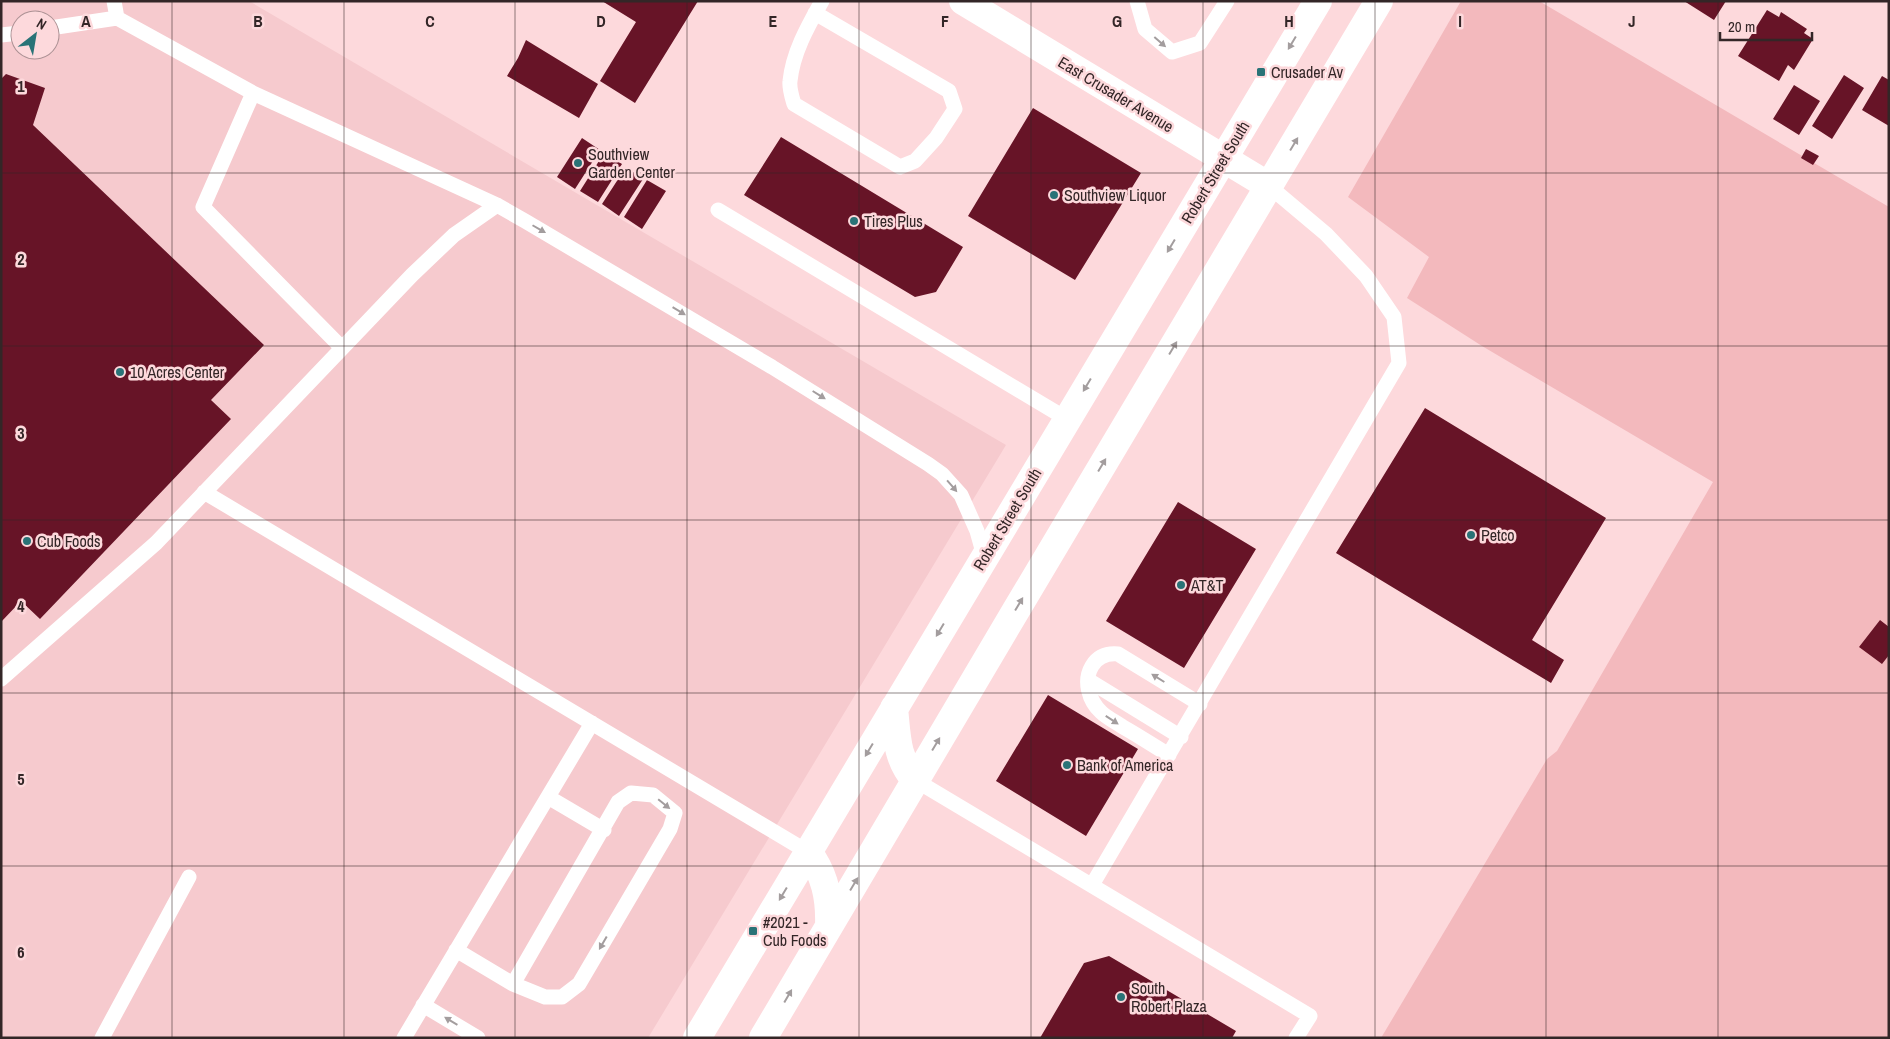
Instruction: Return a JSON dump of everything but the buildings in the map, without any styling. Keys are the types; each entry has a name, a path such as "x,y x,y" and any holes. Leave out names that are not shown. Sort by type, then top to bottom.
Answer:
{"main road":[{"name":"East Crusader Avenue","path":"963,1 1269,186"},
{"name":"Robert Street South","path":"697,1038 1318,1"},
{"path":"763,1038 1379,1"},
{"path":"894,708 901,759 915,780"},
{"path":"808,852 822,875 826,889 829,905 829,926"}],"lane":[{"path":"114,1 117,18"},
{"path":"1137,1 1145,29 1172,52 1200,43 1227,1"},
{"path":"819,7 949,90 955,109 936,138 916,161 900,167 794,104 789,82 800,40 819,7"},
{"path":"60,27 117,18 252,93 497,205 593,260 772,367 942,474 961,496 974,523 984,556"},
{"path":"252,93 204,207 342,348"},
{"path":"1092,886 1399,363 1394,317 1366,276 1326,234 1269,186"},
{"path":"1,679 156,543 412,275 454,235 497,205"},
{"path":"718,210 1067,419"},
{"path":"204,492 808,852"},
{"path":"1169,755 1101,712 1091,697 1088,680 1092,666 1102,656 1110,653 1118,654 1200,704"},
{"path":"1088,680 1181,737"},
{"path":"404,1038 592,723"},
{"path":"915,780 1310,1016 1296,1038"},
{"path":"456,950 513,984 545,997 562,997 579,984 670,829 675,813 653,795 631,793 618,802 604,830 513,984"},
{"path":"548,797 604,830"},
{"path":"102,1038 189,877"},
{"path":"423,1005 478,1038"}],"shaded area":[{"name":"10 Acres Center","path":"1,1 249,1 1006,445 648,1038 1,1038"},
{"path":"1461,1 1539,1 1889,207 1889,1038 1381,1038 1547,759 1557,751 1713,482 1482,346 1407,298 1429,257 1348,197"}],"place":[{"name":"Crusader Av","path":"1261,72"},
{"name":"Southview Garden Center","path":"578,163"},
{"name":"Southview Liquor","path":"1054,195"},
{"name":"Tires Plus","path":"854,221"},
{"name":"10 Acres Center","path":"120,372"},
{"name":"Petco","path":"1471,535"},
{"name":"Cub Foods","path":"27,541"},
{"name":"AT&T","path":"1181,585"},
{"name":"Bank of America","path":"1067,765"},
{"name":"#2021 - Cub Foods","path":"753,931"},
{"name":"South Robert Plaza","path":"1121,997"}]}
